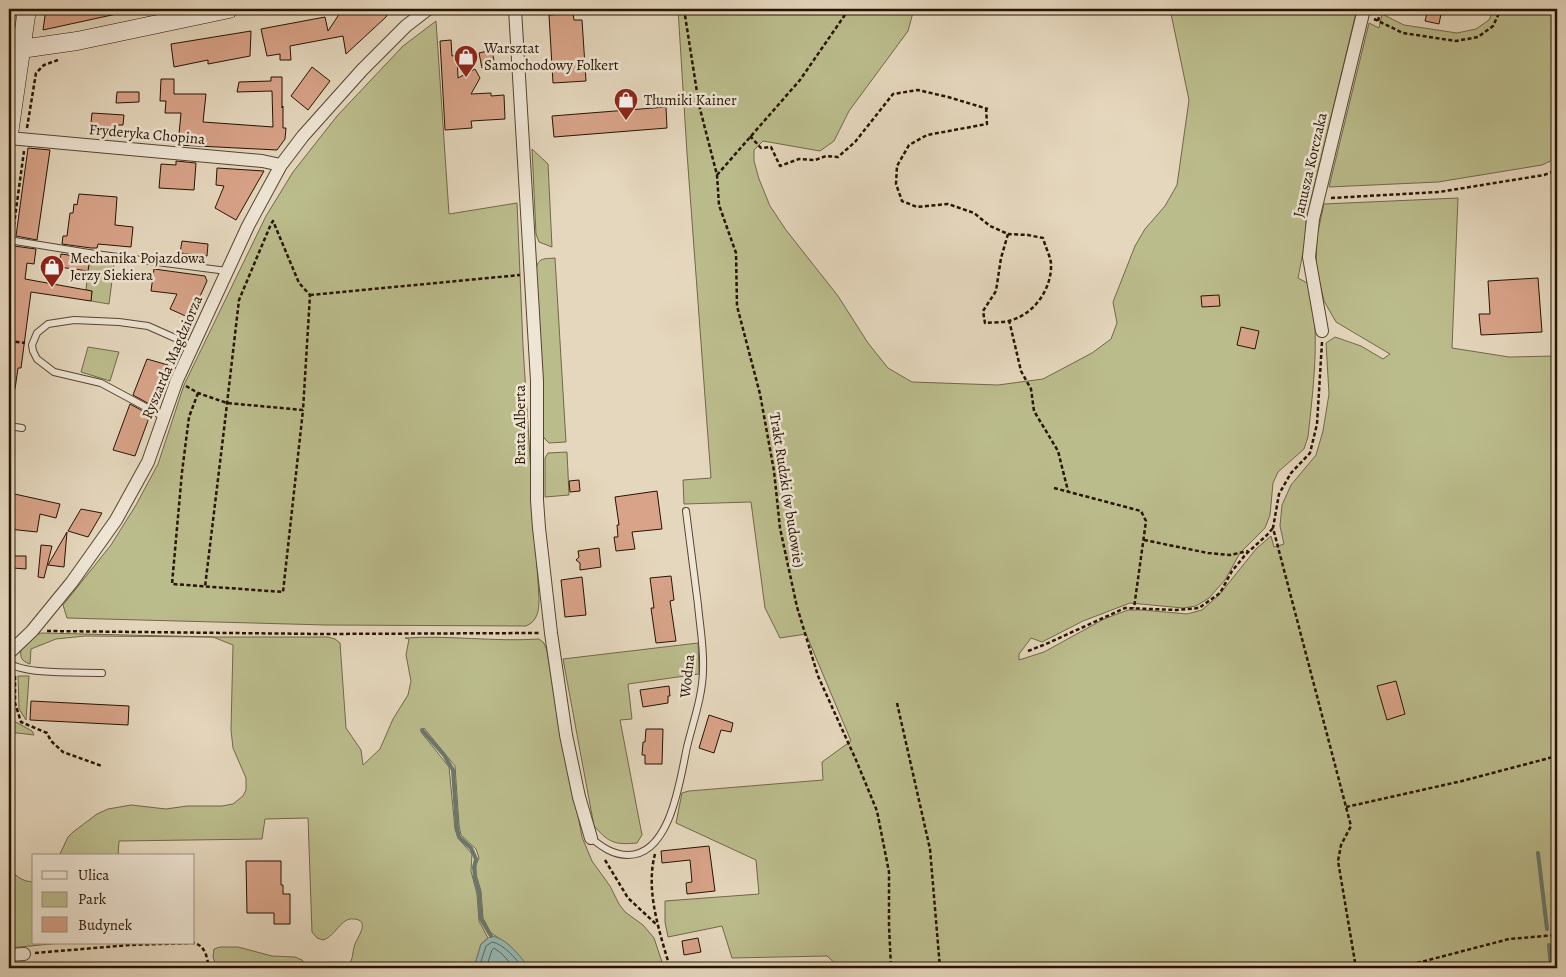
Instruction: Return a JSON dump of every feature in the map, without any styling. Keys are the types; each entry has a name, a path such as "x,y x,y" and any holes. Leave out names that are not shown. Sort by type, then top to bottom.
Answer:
{"street":[{"path":"9,136 27,9"},
{"path":"21,49 77,41 229,9"},
{"name":"Ryszarda Magdziorza","path":"9,653 32,631 72,582 116,520 148,462 178,380 193,346 248,226 281,165 303,136 362,70 406,26 428,9"},
{"name":"Brata Alberta","path":"516,9 537,381 537,500 551,633 572,762 579,797 592,838"},
{"name":"Janusza Korczaka","path":"1322,331 1309,257 1313,218 1364,12"},
{"name":"Fryderyka Chopina","path":"9,136 262,161 281,165"},
{"path":"9,955 24,954"}],"lane":[{"path":"9,240 95,254 227,271"},
{"path":"164,417 101,383 54,372 37,359 32,345 37,333 48,324 74,320 119,322 148,326 193,346"},
{"path":"9,426 22,428"},
{"name":"Wodna","path":"592,838 602,848 625,855 645,852 659,838 669,817 678,789 704,671 703,645 686,511"},
{"path":"9,663 15,667 29,670 102,673"}],"path":[{"name":"Trakt Rudzki (w budowie)","path":"684,9 699,105 717,175 719,205 736,253 736,306 760,394 774,471 780,528 797,607 818,676 877,811 889,872 891,968"},
{"path":"717,175 800,80 850,9"},
{"path":"1378,21 1381,9"},
{"path":"1364,12 1403,33 1456,41 1478,37 1493,26 1501,9"},
{"path":"750,136 761,148 771,147 780,166 798,159 815,160 826,156 838,157 856,142 893,94 918,90 948,96 987,108 986,124 927,135 909,145 898,166 896,184 902,201 917,206 948,204 974,213 990,226 1008,234 1043,238 1051,262 1049,285 1034,307 1009,320 985,323 983,311 996,292 1008,234"},
{"path":"1317,198 1439,192 1544,175 1557,170"},
{"path":"198,392 189,417 172,584 205,587 283,592 302,410 310,295 300,283 273,221 239,300 205,587"},
{"path":"310,295 530,274"},
{"path":"1009,320 1021,371 1031,389 1034,411 1058,451 1068,491"},
{"path":"1322,331 1317,424 1310,453 1291,473 1279,494 1273,528 1351,826 1341,845 1338,861 1356,968"},
{"path":"9,341 32,345"},
{"path":"178,380 198,392 227,403 302,410"},
{"path":"1054,488 1141,511 1146,520 1134,608"},
{"path":"1028,651 1125,608 1177,610 1199,608 1220,593 1232,571 1273,528"},
{"path":"1144,540 1208,553 1230,555 1249,551"},
{"path":"32,631 312,634 551,633"},
{"path":"15,667 15,703 21,722 47,733 51,741 63,752 102,766"},
{"path":"898,704 930,849 940,968"},
{"path":"1346,807 1462,781 1557,756"},
{"path":"592,838 628,898 658,926"},
{"path":"659,838 653,860 652,884 658,926 670,968"},
{"path":"1398,968 1509,939 1557,935"},
{"path":"24,954 130,944 194,944 199,945 204,950 209,968"}],"green space":[{"path":"678,9 914,9 908,31 849,111 834,141 820,151 763,141 754,150 754,161 770,206 786,230 838,296 868,343 888,368 912,382 998,385 1043,379 1092,353 1111,339 1117,323 1113,302 1135,246 1145,229 1165,206 1177,185 1189,100 1170,9 1357,9 1306,221 1306,237 1298,278 1309,284 1315,321 1315,360 1308,437 1304,449 1278,472 1273,483 1270,515 1265,528 1240,553 1225,580 1209,598 1196,606 1183,608 1130,603 1083,621 1042,642 1031,638 1019,654 1019,660 1044,652 1104,619 1128,610 1187,614 1202,610 1219,595 1256,549 1271,536 1274,547 1284,544 1280,526 1282,505 1291,485 1316,455 1323,431 1329,394 1326,343 1335,337 1361,346 1383,359 1390,354 1336,322 1324,301 1316,266 1317,236 1324,204 1458,198 1452,348 1509,357 1557,356 1557,964 1532,968 840,968 827,956 732,958 722,926 668,937 665,922 665,901 759,894 756,860 676,823 682,793 823,780 822,762 851,741 806,634 780,638 765,608 751,502 684,504 683,480 711,478"},
{"path":"1494,9 1557,9 1557,158 1542,165 1438,182 1329,187 1369,23 1379,28 1382,14 1404,25 1457,33 1476,29 1489,20"},
{"path":"436,21 449,214 517,203 523,346 539,598 538,611 535,618 526,626 326,625 67,618 63,605 111,545 136,505 158,464 184,385 266,216 293,172 337,116 403,46"},
{"path":"532,149 548,164 552,247 539,242 536,234"},
{"path":"555,258 566,442 549,443 542,434 536,270 540,261"},
{"path":"89,262 114,265 109,304 91,301 92,291 86,290"},
{"path":"88,347 119,352 110,381 81,372"},
{"path":"567,452 569,495 545,497 545,458 548,453"},
{"path":"41,633 213,637 85,636 56,639 31,649 30,664 25,662 22,658 21,649 34,636"},
{"path":"213,637 328,637 340,643 346,728 361,750 363,765 380,749 393,719 408,695 411,681 406,655 409,639 405,638 539,639 544,643 547,651 557,713 562,730 582,837 592,861 610,886 619,904 625,912 643,925 654,938 664,968 529,968 509,945 491,933 483,918 481,891 476,874 476,865 479,858 476,849 461,835 455,766 424,728 421,732 449,767 455,829 458,838 472,854 471,871 477,894 479,921 488,938 481,944 474,968 344,968 351,960 355,944 362,930 362,922 349,919 332,935 323,940 317,938 312,932 308,818 265,819 262,839 119,841 118,854 60,854 68,837 73,832 97,814 108,809 131,805 166,809 187,806 222,806 233,804 243,796 246,790 246,778 233,748 231,730 233,645"},
{"path":"698,643 699,674 628,684 632,719 620,720 642,835 637,843 623,844 613,842 594,826 563,659"},
{"path":"9,672 10,703 14,721 32,731 34,735 9,732"},
{"path":"18,676 29,676 26,720 19,709"},
{"path":"9,865 19,877 32,882 32,944 51,944 9,948"},
{"path":"238,947 272,956 295,957 302,960 309,968 217,968 213,957 214,949"}],"water":[{"path":"491,936 497,937 508,944 529,968 474,968 481,944"}],"building":[{"path":"46,9 120,9 121,13 43,30"},
{"path":"363,9 390,9 386,17 346,54 343,36 290,46 291,60 280,60 280,54 267,56 261,29 325,17 328,31 340,13"},
{"path":"1428,9 1440,9 1439,24 1425,21"},
{"path":"573,13 574,20 582,20 586,81 553,83 549,15"},
{"path":"251,31 250,56 208,64 208,60 174,67 171,44"},
{"path":"451,40 452,56 457,55 458,78 475,69 480,78 471,94 491,93 491,96 504,95 505,119 471,121 472,128 445,130 440,41"},
{"path":"492,50 495,66 482,68 479,53"},
{"path":"312,67 330,81 308,110 291,96"},
{"path":"271,77 282,77 283,128 286,128 285,139 277,150 178,145 181,113 165,113 166,101 160,101 161,79 174,79 174,94 206,94 203,122 273,127 272,91 237,92 239,82 271,81"},
{"path":"117,92 139,92 139,102 116,103"},
{"path":"666,107 667,128 554,137 552,116"},
{"path":"92,113 124,115 123,125 116,125 116,133 97,132 97,124 91,123"},
{"path":"28,148 50,150 37,240 16,236"},
{"path":"176,161 196,163 194,190 159,188 161,164 176,165"},
{"path":"217,168 264,171 236,220 215,208 224,186 216,185"},
{"path":"79,194 117,197 115,225 133,227 131,247 98,244 97,248 91,248 62,244 63,236 67,236 70,213 73,213 74,204 77,205"},
{"path":"182,241 208,244 207,256 180,253"},
{"path":"14,246 36,249 34,264 27,263 25,279 92,291 91,301 31,292 21,368 18,368 15,389 9,388 9,282"},
{"path":"61,254 90,258 88,271 59,267"},
{"path":"154,269 205,276 207,281 190,318 170,309 177,294 151,291"},
{"path":"1538,278 1542,332 1481,335 1479,314 1490,314 1488,281"},
{"path":"1219,295 1220,306 1202,307 1201,296"},
{"path":"1241,327 1259,331 1255,349 1237,345"},
{"path":"147,359 168,365 153,406 133,395"},
{"path":"130,404 150,415 135,456 113,450"},
{"path":"579,480 580,491 570,492 569,481"},
{"path":"657,491 662,529 632,532 635,549 616,551 614,537 618,537 617,525 619,525 615,497"},
{"path":"10,493 60,504 56,518 40,514 37,532 9,529"},
{"path":"81,509 102,513 88,537 68,531"},
{"path":"67,532 64,567 48,565"},
{"path":"41,545 52,546 44,578 38,577"},
{"path":"599,548 601,567 580,570 580,563 576,560 579,557 578,551"},
{"path":"14,556 26,556 26,569 13,568"},
{"path":"671,576 674,600 670,601 676,641 656,643 651,608 654,608 650,578"},
{"path":"582,577 586,615 565,617 561,580"},
{"path":"1396,681 1405,714 1387,720 1377,686"},
{"path":"669,686 670,696 668,696 668,703 643,707 640,690"},
{"path":"31,701 129,706 128,725 30,720"},
{"path":"709,715 733,723 731,732 721,730 714,753 699,748"},
{"path":"646,729 663,729 662,764 645,764 645,755 642,755"},
{"path":"709,846 715,891 687,894 686,883 692,882 690,860 662,863 661,851"},
{"path":"246,861 281,861 283,894 290,894 290,924 274,924 274,913 247,913"},
{"path":"698,938 701,952 684,955 682,941"}],"waterway":[{"path":"422,730 444,755 453,770 457,829 459,837 471,848 476,859 474,867 479,892 481,919 491,936"},
{"path":"1538,853 1547,929"},
{"path":"1549,945 1551,968"}],"place":[{"name":"Warsztat Samochodowy Folkert","path":"466,78"},
{"name":"Tłumiki Kainer","path":"626,121"},
{"name":"Mechanika Pojazdowa Jerzy Siekiera","path":"52,288"}]}
